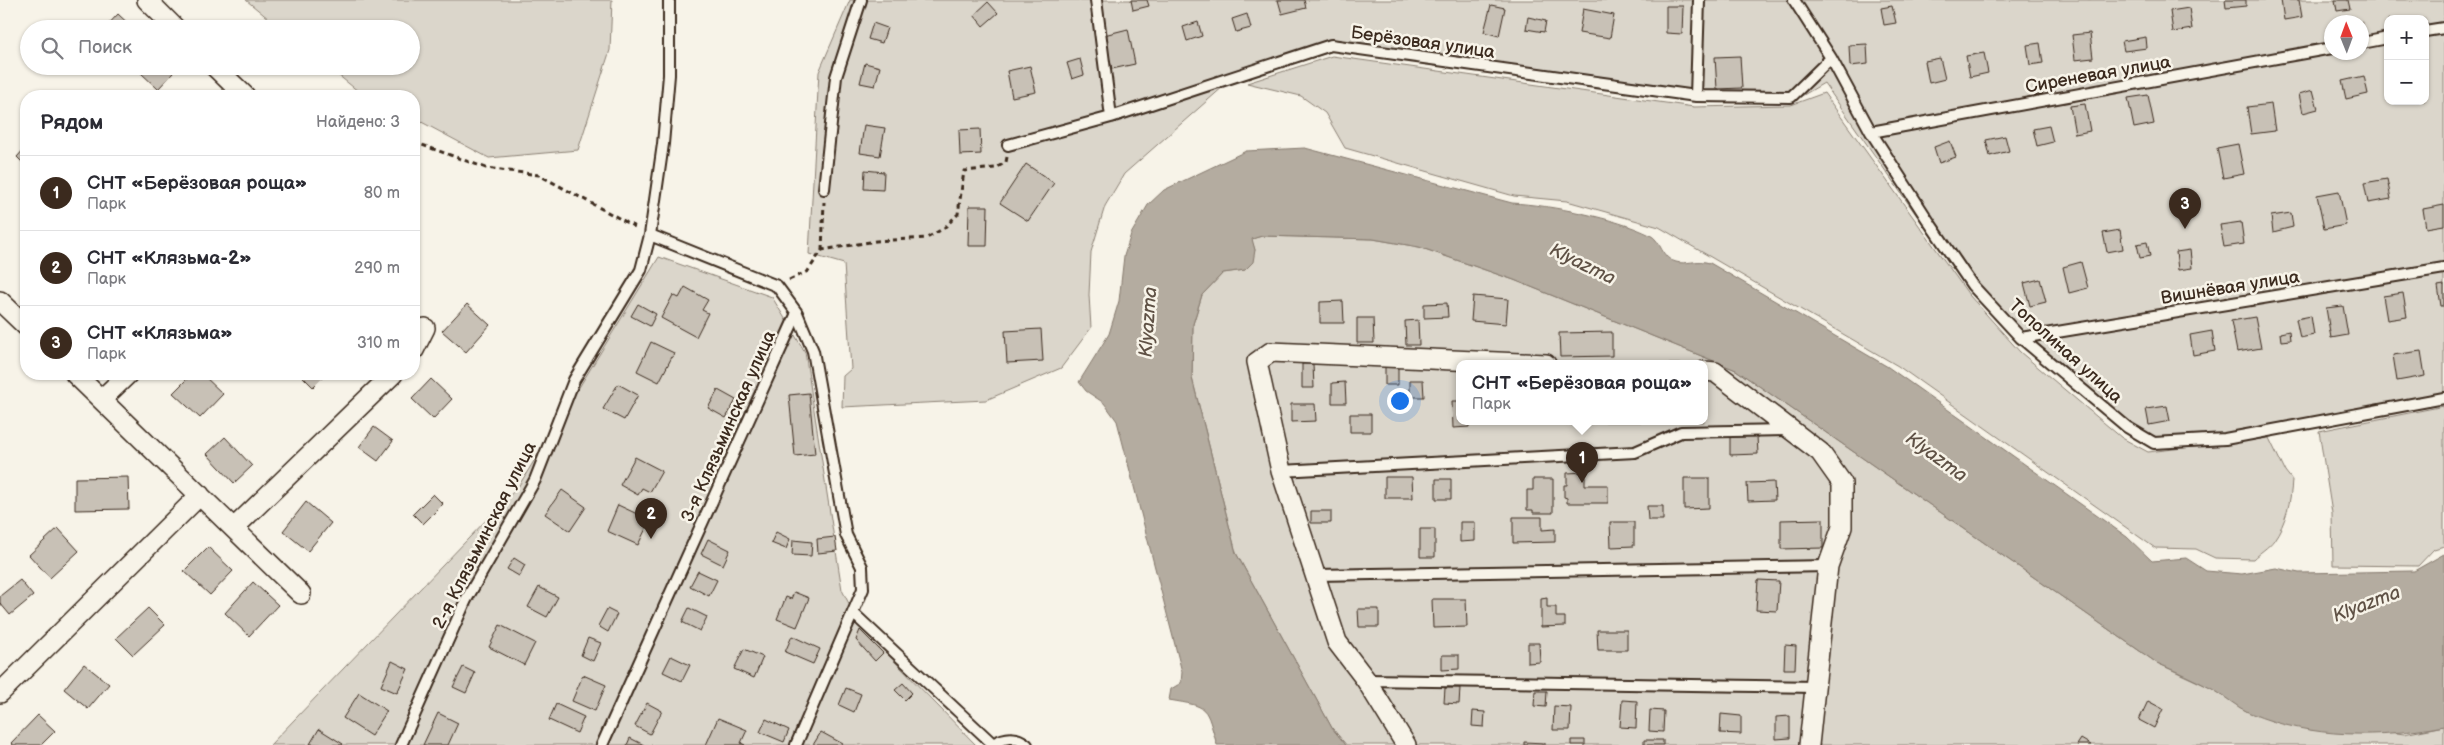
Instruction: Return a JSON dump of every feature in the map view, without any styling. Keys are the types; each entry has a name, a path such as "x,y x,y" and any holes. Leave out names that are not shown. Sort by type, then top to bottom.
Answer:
{"street":[{"path":"147,0 167,20"},
{"path":"223,75 239,90"},
{"path":"0,300 20,320"},
{"path":"420,338 425,328"},
{"path":"1406,745 1366,680 1338,642 1281,471 1257,362 1271,352 1456,360"},
{"path":"1708,371 1716,372 1820,452 1842,483 1842,527 1828,566 1809,745"},
{"path":"81,380 301,594"},
{"path":"102,399 122,380"},
{"path":"234,528 387,380"},
{"path":"0,694 200,495"}],"lane":[{"name":"2-я Клязьминская улица","path":"401,745 466,600 535,480 574,380 641,270 650,235 670,76 669,0"},
{"path":"824,189 836,77 860,0"},
{"path":"1096,0 1110,117"},
{"path":"1696,96 1699,0"},
{"name":"Тополиная улица","path":"1794,0 1831,58 1871,132 1972,285 2021,338 2127,427 2154,443 2225,438 2444,398"},
{"path":"2429,30 2444,28"},
{"path":"2369,42 2384,39"},
{"name":"Берёзовая улица","path":"1008,145 1110,117 1332,45 1696,96 1791,97 1831,58"},
{"name":"Сиреневая улица","path":"1871,132 2324,49"},
{"path":"650,235 777,286 797,313 813,351 846,535 862,567 863,590 796,745"},
{"name":"Вишнёвая улица","path":"2021,338 2444,268"},
{"name":"3-я Клязьминская улица","path":"602,745 797,313"},
{"path":"1281,471 1635,452 1681,432 1792,430"},
{"path":"1315,575 1828,566"},
{"path":"853,613 993,745 1004,737 1021,739 1027,745"},
{"path":"1366,680 1815,687"}],"path":[{"path":"420,144 486,168 540,175 650,235"},
{"path":"822,250 876,241 927,238 944,228 958,214 963,195 964,171 996,168 1006,162 1008,145"},
{"path":"777,286 808,271 822,250 824,189"}],"shaded area":[{"path":"246,0 612,0 610,50 578,150 489,158 420,121 420,90 357,90 338,75 420,75 420,20 270,20"},
{"path":"850,0 2444,0 2444,402 2265,434 2156,447 2018,341 1971,293 1824,83 1793,101 1697,101 1333,51 1224,86 1124,174 1105,206 1091,252 1089,295 1091,328 1061,368 986,400 842,407 843,376 851,369 844,264 809,254 819,72"},
{"path":"1332,56 1694,107 1791,105 1824,93 1969,295 2020,352 2122,438 2148,452 2269,438 2285,471 2292,480 2289,504 2282,526 2272,543 2253,559 2215,558 2196,549 2155,548 1898,366 1659,227 1567,201 1514,196 1345,148 1325,113 1301,96 1247,83"},
{"path":"1262,236 1373,239 1419,247 1514,280 1736,370 2157,663 2213,689 2248,712 2404,734 2444,726 2444,745 1346,745 1332,728 1236,553 1192,378 1193,324 1202,295 1223,273 1245,270 1255,250 1251,239"},
{"path":"659,257 772,297 805,352 842,590 861,627 976,745 270,745 518,487"},
{"path":"2444,406 2444,546 2434,549 2418,566 2333,565 2332,513 2319,431"}],"water":[{"name":"Klyazma","path":"1305,148 1512,203 1545,206 1619,223 1650,235 1657,241 1664,254 1671,260 1680,263 1710,263 1888,367 2127,537 2152,561 2186,558 2206,571 2242,574 2276,568 2299,573 2414,571 2444,554 2444,726 2395,733 2346,734 2297,728 2273,722 2250,713 2205,685 2157,663 1736,370 1514,280 1419,247 1373,239 1262,236 1252,239 1255,250 1253,262 1245,270 1223,273 1202,295 1193,324 1192,378 1236,553 1332,728 1346,745 1217,745 1204,710 1192,704 1169,700 1171,689 1181,683 1182,672 1117,421 1104,403 1086,391 1079,382 1109,334 1119,301 1124,256 1131,234 1148,205 1164,190 1246,151"}],"building":[{"path":"1131,0 1147,0 1149,6 1133,10"},
{"path":"1278,0 1304,0 1306,8 1282,14"},
{"path":"2225,0 2246,0 2246,6 2226,8"},
{"path":"2281,0 2299,0 2302,17 2284,20"},
{"path":"2335,0 2348,0 2350,9 2337,11"},
{"path":"988,2 998,13 983,26 974,15"},
{"path":"1491,5 1505,8 1499,36 1484,32"},
{"path":"1666,6 1683,6 1682,34 1666,33"},
{"path":"1892,6 1896,23 1884,25 1881,8"},
{"path":"2189,8 2192,29 2173,32 2170,11"},
{"path":"1583,9 1614,15 1610,38 1579,33"},
{"path":"118,14 124,20 112,20"},
{"path":"1247,14 1251,28 1236,32 1232,19"},
{"path":"1528,17 1546,21 1544,32 1526,29"},
{"path":"1198,22 1202,36 1187,41 1183,27"},
{"path":"873,23 887,28 882,43 868,39"},
{"path":"1128,29 1135,64 1112,69 1104,35"},
{"path":"2090,33 2093,58 2075,60 2072,35"},
{"path":"2146,37 2147,48 2124,51 2122,41"},
{"path":"2040,43 2043,63 2030,65 2027,45"},
{"path":"1867,44 1868,64 1850,66 1849,45"},
{"path":"1984,53 1988,73 1970,77 1966,56"},
{"path":"1740,56 1742,88 1717,89 1715,57"},
{"path":"1940,58 1945,79 1929,83 1925,61"},
{"path":"1080,59 1084,75 1072,79 1067,63"},
{"path":"865,63 880,67 875,86 860,83"},
{"path":"1030,66 1036,92 1012,97 1007,71"},
{"path":"143,75 171,75 158,89"},
{"path":"2364,76 2368,94 2346,99 2342,81"},
{"path":"2313,90 2318,109 2303,113 2299,94"},
{"path":"2148,95 2154,124 2134,128 2128,98"},
{"path":"2085,104 2090,131 2075,134 2070,106"},
{"path":"2271,104 2275,131 2251,134 2247,107"},
{"path":"864,125 885,128 880,156 860,153"},
{"path":"2049,126 2053,142 2037,146 2033,129"},
{"path":"980,129 981,154 960,155 959,130"},
{"path":"2005,136 2009,151 1990,156 1986,140"},
{"path":"1950,141 1956,157 1939,163 1934,147"},
{"path":"2238,144 2244,174 2223,178 2217,148"},
{"path":"1026,164 1054,183 1028,221 1000,203"},
{"path":"865,170 884,172 883,190 864,189"},
{"path":"2387,179 2391,199 2368,203 2364,183"},
{"path":"2339,191 2346,225 2324,229 2317,195"},
{"path":"2444,205 2444,225 2426,228 2423,209"},
{"path":"969,206 988,206 987,246 968,246"},
{"path":"2291,213 2293,227 2273,232 2271,216"},
{"path":"2241,222 2244,244 2224,247 2220,225"},
{"path":"2120,230 2123,249 2107,252 2103,233"},
{"path":"2147,242 2150,256 2140,258 2137,244"},
{"path":"2190,250 2192,268 2178,270 2176,252"},
{"path":"2081,262 2088,288 2069,293 2063,267"},
{"path":"2040,279 2046,302 2030,306 2024,283"},
{"path":"2444,285 2444,306 2441,306 2438,286"},
{"path":"685,287 708,300 702,310 708,313 696,337 661,318 673,295 679,298"},
{"path":"2403,293 2407,317 2387,320 2383,296"},
{"path":"1473,296 1508,299 1506,324 1471,321"},
{"path":"1343,301 1344,323 1320,323 1320,302"},
{"path":"1447,303 1448,317 1424,318 1424,304"},
{"path":"467,304 490,325 466,352 442,331"},
{"path":"638,304 656,314 650,326 631,316"},
{"path":"2343,306 2348,335 2331,338 2326,308"},
{"path":"2311,316 2314,335 2300,338 2296,319"},
{"path":"2255,317 2261,348 2237,352 2231,321"},
{"path":"1357,318 1373,318 1374,343 1357,343"},
{"path":"1418,320 1419,345 1406,345 1405,321"},
{"path":"1041,329 1043,361 1007,363 1005,331"},
{"path":"2212,331 2215,351 2193,355 2190,335"},
{"path":"2289,331 2290,340 2281,341 2280,333"},
{"path":"1612,332 1612,356 1560,357 1559,333"},
{"path":"651,342 674,353 659,382 637,371"},
{"path":"2421,351 2425,376 2397,381 2393,355"},
{"path":"1302,364 1313,364 1314,388 1302,388"},
{"path":"1385,364 1398,364 1398,385 1385,385"},
{"path":"431,379 452,399 433,419 412,399"},
{"path":"186,380 208,380 223,394 200,418 173,393"},
{"path":"306,380 320,380 313,387"},
{"path":"1410,380 1423,380 1424,397 1410,397"},
{"path":"1345,382 1346,403 1332,403 1332,383"},
{"path":"618,384 638,395 624,420 603,409"},
{"path":"718,390 736,400 726,418 708,408"},
{"path":"809,393 815,454 795,456 789,395"},
{"path":"1452,401 1456,401 1456,425 1469,425 1469,427 1453,428"},
{"path":"1291,404 1315,404 1316,421 1291,422"},
{"path":"2167,406 2170,421 2149,425 2146,409"},
{"path":"1350,414 1371,414 1371,432 1350,432"},
{"path":"374,427 393,441 378,461 359,447"},
{"path":"1730,436 1757,436 1758,454 1730,455"},
{"path":"225,437 252,466 234,483 207,454"},
{"path":"635,457 662,471 650,492 642,488 638,495 620,485"},
{"path":"1585,472 1585,485 1608,485 1608,503 1567,503 1567,498 1564,497 1564,485 1567,485 1567,473"},
{"path":"128,477 129,509 75,510 75,478"},
{"path":"1385,477 1412,477 1413,498 1385,498"},
{"path":"1684,478 1709,478 1709,508 1684,509"},
{"path":"1436,479 1451,479 1451,499 1436,499"},
{"path":"1533,479 1553,479 1553,513 1533,513 1533,510 1527,510 1527,490 1533,490"},
{"path":"1774,482 1775,500 1748,501 1747,483"},
{"path":"562,490 586,507 570,531 545,514"},
{"path":"433,494 443,504 423,524 413,514"},
{"path":"306,502 331,523 308,551 283,531"},
{"path":"618,505 650,520 638,545 607,531"},
{"path":"1647,506 1663,506 1663,520 1648,520"},
{"path":"1311,511 1331,511 1331,523 1311,523"},
{"path":"1513,517 1542,517 1542,530 1555,529 1555,542 1513,543"},
{"path":"1823,519 1823,548 1781,549 1781,520"},
{"path":"1460,522 1475,522 1475,541 1460,542"},
{"path":"1610,522 1634,522 1634,546 1611,547"},
{"path":"58,528 79,551 50,578 29,555"},
{"path":"1420,529 1435,529 1435,557 1420,557"},
{"path":"776,532 790,539 786,549 771,543"},
{"path":"835,537 837,551 818,553 817,539"},
{"path":"708,539 730,550 723,565 701,554"},
{"path":"793,540 812,542 811,556 792,555"},
{"path":"208,547 233,571 210,595 184,571"},
{"path":"514,558 525,565 519,576 507,569"},
{"path":"698,571 717,580 709,596 690,586"},
{"path":"20,580 33,596 10,615 0,603 0,596"},
{"path":"1758,580 1779,581 1777,611 1756,610"},
{"path":"253,582 278,605 249,636 225,613"},
{"path":"539,587 558,597 547,617 528,607"},
{"path":"794,592 809,598 797,627 777,619 786,597 791,599"},
{"path":"1547,598 1547,607 1556,607 1556,617 1565,617 1565,626 1541,627 1541,599"},
{"path":"1432,599 1466,599 1467,627 1433,628"},
{"path":"148,608 165,625 133,655 116,638"},
{"path":"689,608 707,617 700,631 682,622"},
{"path":"607,609 617,614 608,632 598,626"},
{"path":"1358,609 1379,609 1379,627 1359,627"},
{"path":"500,625 535,643 524,665 489,647"},
{"path":"860,630 883,653 875,661 856,640"},
{"path":"1597,630 1627,630 1627,650 1598,650"},
{"path":"792,636 820,649 813,664 785,652"},
{"path":"588,638 601,643 593,661 581,655"},
{"path":"1528,643 1539,643 1540,662 1528,663"},
{"path":"1785,645 1796,646 1795,669 1784,669"},
{"path":"744,649 763,657 754,678 734,669"},
{"path":"1442,655 1459,655 1459,669 1442,670"},
{"path":"671,656 690,665 682,681 663,672"},
{"path":"392,661 408,669 397,693 381,686"},
{"path":"84,664 109,684 88,709 64,689"},
{"path":"463,667 475,673 466,693 453,687"},
{"path":"583,675 606,685 595,711 572,701"},
{"path":"903,683 912,693 905,700 895,690"},
{"path":"846,688 861,694 854,712 839,705"},
{"path":"1445,688 1460,688 1459,704 1444,703"},
{"path":"1535,691 1547,691 1546,707 1534,706"},
{"path":"359,693 387,711 371,736 343,718"},
{"path":"1622,700 1637,701 1636,728 1620,727"},
{"path":"2148,701 2163,709 2154,728 2139,720"},
{"path":"647,703 662,711 650,734 635,726"},
{"path":"556,704 584,717 577,733 549,720"},
{"path":"1554,706 1571,707 1570,730 1553,730"},
{"path":"1650,710 1664,711 1663,732 1649,731"},
{"path":"1473,711 1485,712 1484,727 1472,726"},
{"path":"438,713 458,723 448,745 423,745"},
{"path":"1721,714 1741,716 1741,734 1720,733"},
{"path":"38,715 55,731 41,745 13,745 11,743"},
{"path":"1790,716 1790,738 1776,739 1776,717"},
{"path":"718,718 747,730 741,743 745,745 706,745"},
{"path":"766,719 789,730 784,742 760,732"},
{"path":"319,729 343,744 310,744"},
{"path":"821,732 843,744 813,745"},
{"path":"630,738 644,745 627,745"},
{"path":"2081,739 2091,745 2077,745"},
{"path":"1571,740 1585,740 1585,745 1571,745"},
{"path":"1644,740 1663,740 1663,745 1644,745"},
{"path":"1524,742 1545,743 1545,745 1524,745"}],"place":[{"name":"СНТ «Клязьма»","path":"2185,229"},
{"name":"СНТ «Берёзовая роща»","path":"1582,483"},
{"name":"СНТ «Клязьма-2»","path":"651,539"}]}
